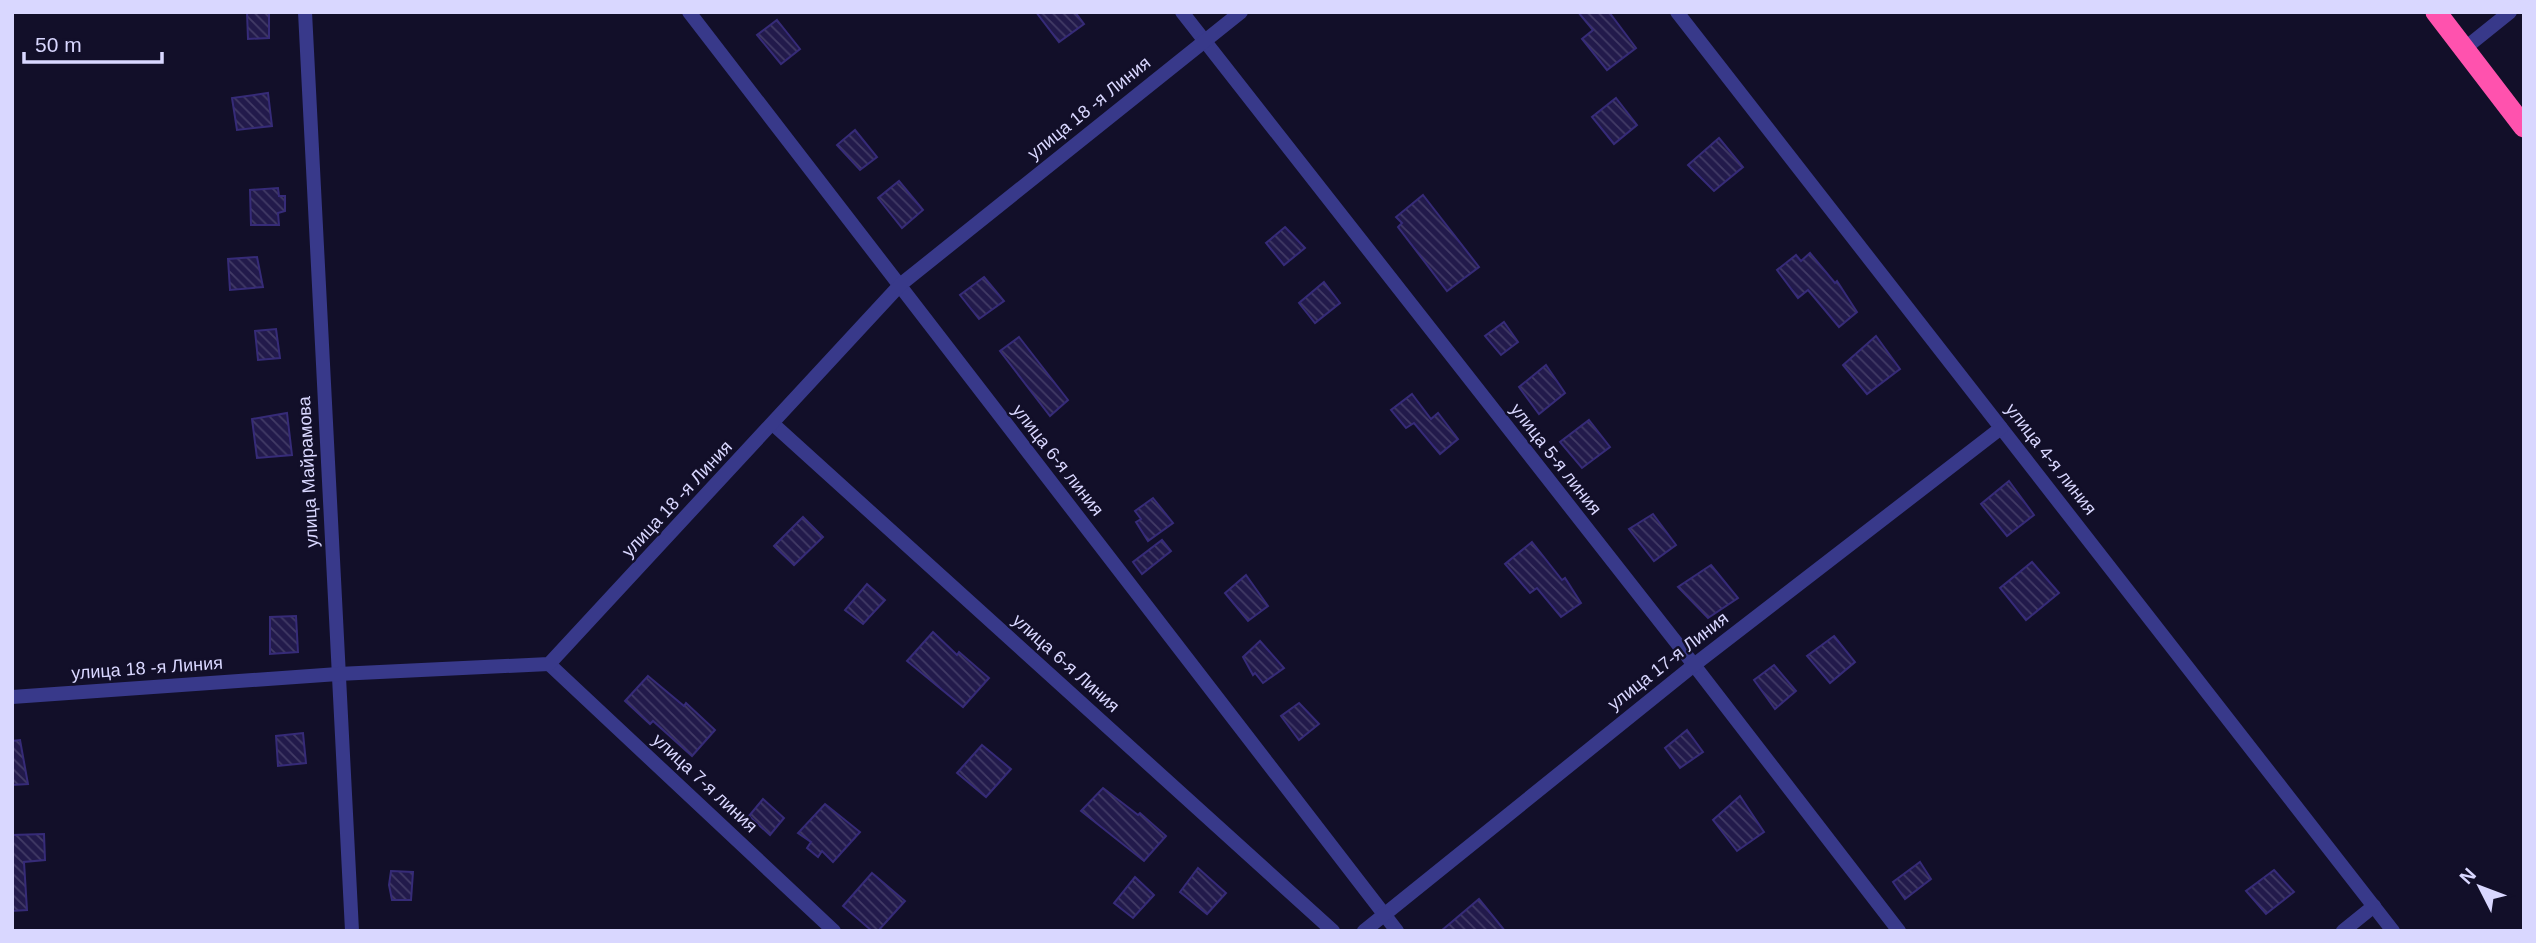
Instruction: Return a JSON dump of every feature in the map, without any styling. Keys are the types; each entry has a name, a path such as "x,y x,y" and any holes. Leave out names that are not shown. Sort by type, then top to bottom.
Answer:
{"highway":[{"path":"2436,12 2524,127"}],"street":[{"name":"улица Майрамова","path":"305,12 352,931"},
{"name":"улица 6-я линия","path":"689,12 1397,931"},
{"name":"улица 5-я линия","path":"1182,12 1694,664 1899,931"},
{"name":"улица 18 -я Линия","path":"12,697 338,674 549,664 900,285 1241,12"},
{"name":"улица 4-я линия","path":"1677,12 2393,931"},
{"path":"2464,49 2510,12"},
{"name":"улица 6-я Линия","path":"773,424 1333,931"},
{"name":"улица 17-я Линия","path":"1364,931 1694,664 2001,428"},
{"name":"улица 7-я линия","path":"549,664 834,931"},
{"path":"2343,931 2374,906"}],"building":[{"path":"247,12 269,12 269,38 248,39"},
{"path":"1036,12 1075,12 1084,24 1059,42"},
{"path":"1578,12 1609,12 1636,48 1607,70 1582,39 1593,30"},
{"path":"777,20 800,49 781,64 757,35"},
{"path":"268,93 272,126 237,130 232,98"},
{"path":"1616,98 1637,125 1614,144 1592,117"},
{"path":"855,130 877,157 860,170 837,145"},
{"path":"1719,138 1743,167 1714,191 1688,165"},
{"path":"899,181 923,210 902,228 878,198"},
{"path":"278,188 279,196 285,196 285,211 278,213 279,225 251,225 250,190"},
{"path":"1423,195 1479,267 1447,291 1398,227 1402,223 1396,217"},
{"path":"1285,227 1305,248 1284,265 1266,243"},
{"path":"1810,253 1835,283 1837,281 1857,312 1839,327 1808,290 1798,298 1777,270 1796,255 1801,261"},
{"path":"257,257 263,287 230,290 228,259"},
{"path":"984,277 1004,301 979,319 960,295"},
{"path":"1324,282 1340,303 1315,323 1299,303"},
{"path":"1504,322 1518,342 1501,355 1485,336"},
{"path":"276,329 280,358 258,360 255,331"},
{"path":"1876,336 1900,369 1867,394 1843,365"},
{"path":"1019,337 1068,400 1050,416 1000,351"},
{"path":"1546,365 1565,393 1539,414 1519,387"},
{"path":"1412,394 1431,419 1438,413 1458,439 1440,454 1414,423 1406,428 1391,410"},
{"path":"287,413 292,455 257,458 252,419"},
{"path":"1589,420 1610,447 1582,468 1560,442"},
{"path":"2009,481 2034,515 2007,536 1981,504"},
{"path":"1153,498 1173,523 1148,541 1136,522 1141,519 1135,511"},
{"path":"1653,514 1676,545 1654,561 1629,529"},
{"path":"803,517 823,537 794,565 774,546"},
{"path":"1162,540 1171,551 1142,574 1133,562"},
{"path":"1532,542 1562,580 1565,578 1581,603 1561,617 1537,588 1530,593 1505,564"},
{"path":"2032,562 2059,593 2026,620 2000,588"},
{"path":"1711,565 1738,598 1708,618 1678,587"},
{"path":"1246,575 1268,606 1248,621 1225,593"},
{"path":"867,584 885,600 863,624 845,610"},
{"path":"296,616 298,652 270,654 270,617"},
{"path":"933,632 957,655 959,652 989,678 963,707 907,661"},
{"path":"1834,636 1855,662 1830,683 1807,656"},
{"path":"1260,641 1284,668 1263,683 1255,673 1253,675 1243,657"},
{"path":"1774,665 1796,691 1775,709 1754,680"},
{"path":"648,676 684,706 686,703 715,730 692,756 653,721 650,724 625,701"},
{"path":"1299,703 1319,724 1299,740 1281,716"},
{"path":"1687,730 1703,752 1680,768 1665,748"},
{"path":"303,733 306,763 278,766 276,736"},
{"path":"20,740 28,784 12,785 12,741"},
{"path":"982,745 1011,769 986,797 957,773"},
{"path":"1103,788 1138,815 1140,813 1166,836 1144,861 1081,811"},
{"path":"1740,796 1764,832 1737,851 1713,820"},
{"path":"763,799 784,818 770,835 749,816"},
{"path":"825,804 860,832 833,862 822,851 818,857 807,848 811,842 798,833"},
{"path":"44,834 45,860 24,862 27,910 12,911 12,835"},
{"path":"1920,862 1931,879 1905,899 1893,882"},
{"path":"1198,868 1226,893 1207,914 1180,892"},
{"path":"2274,870 2294,892 2266,914 2246,891"},
{"path":"391,871 413,872 411,900 392,900 389,885"},
{"path":"872,873 905,901 878,931 872,931 843,906"},
{"path":"1135,877 1154,895 1133,918 1114,903"},
{"path":"1479,899 1505,931 1441,931"}]}
